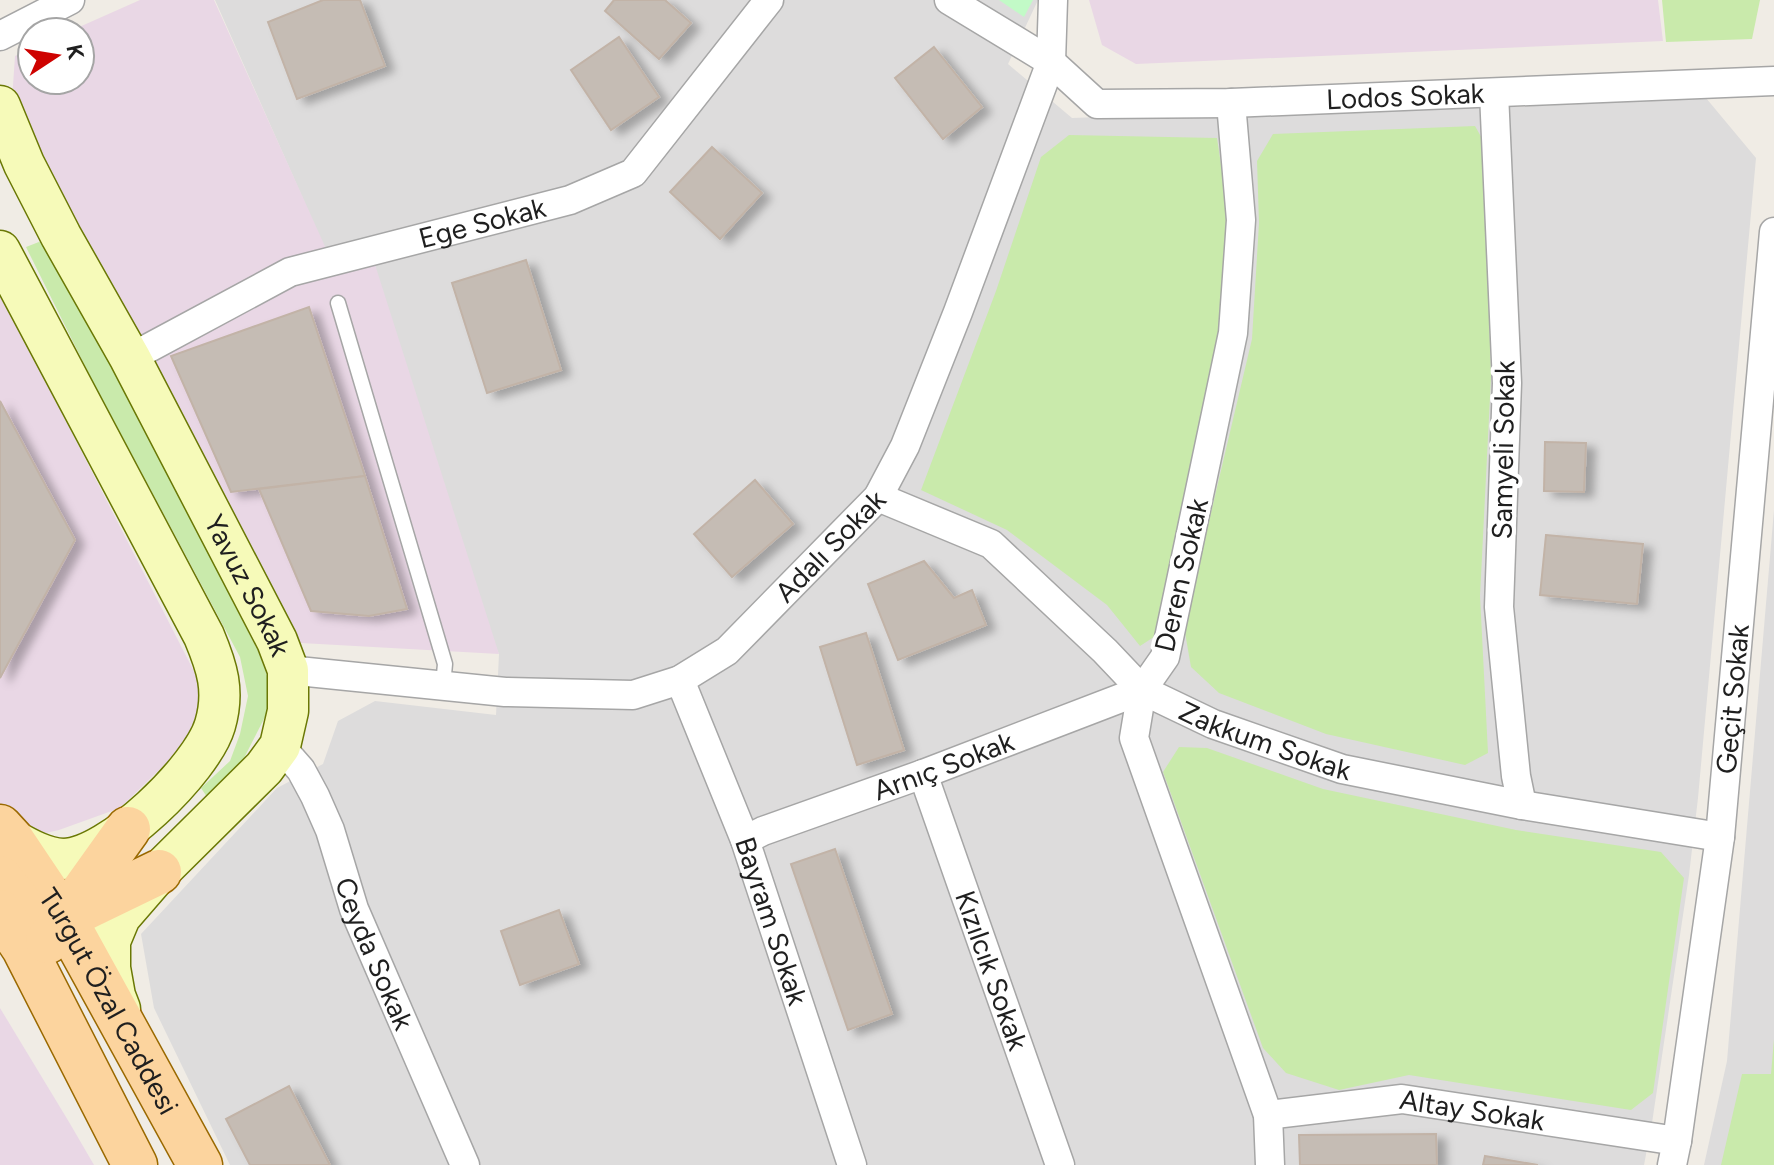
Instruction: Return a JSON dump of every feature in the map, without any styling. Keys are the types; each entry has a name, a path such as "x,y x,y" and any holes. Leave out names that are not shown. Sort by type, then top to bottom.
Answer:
{"main road":[{"name":"Yavuz Sokak","path":"0,106 24,164 130,358 277,641 288,670 288,711 280,746 264,768 159,872 120,917 110,941 110,968 115,996 134,1044"},
{"path":"0,251 204,636 216,665 220,700 215,727 185,776 128,829 48,940 43,954 43,970 53,1005"},
{"path":"4,848 62,859 84,856 128,829"},
{"name":"Turgut Özal Caddesi","path":"4,848 64,918 200,1165"},
{"path":"64,918 159,872"},
{"name":"Turgut Özal Caddesi","path":"0,912 24,948 135,1165"}],"street":[{"path":"0,36 70,0"},
{"name":"Ege Sokak","path":"130,358 290,272 570,200 633,173 769,0"},
{"path":"949,0 1051,62"},
{"name":"Adalı Sokak","path":"288,670 505,692 633,695 680,680 727,651 878,497 905,446 1051,62 1053,0"},
{"name":"Lodos Sokak","path":"1051,62 1097,104 1231,103 1774,81"},
{"name":"Samyeli Sokak","path":"1494,93 1507,383 1499,607 1516,776 1522,805"},
{"name":"Deren Sokak","path":"1231,103 1241,220 1233,333 1165,657 1142,690 1134,738 1268,1115 1270,1165"},
{"name":"Geçit Sokak","path":"1675,1153 1720,837 1774,232"},
{"name":"Zakkum Sokak","path":"878,497 991,544 1142,690 1213,724 1342,769 1522,805 1720,837"},
{"name":"Bayram Sokak","path":"680,680 745,840 852,1165"},
{"name":"Arnıç Sokak","path":"745,840 1142,690"},
{"name":"Ceyda Sokak","path":"280,746 301,770 315,796 330,830 354,909 465,1165"},
{"name":"Kızılcık Sokak","path":"923,774 1060,1165"},
{"name":"Altay Sokak","path":"1268,1115 1402,1099 1675,1153"}],"lane":[{"path":"338,303 445,664 443,685"}],"shaded area":[{"path":"140,0 214,0 332,262 371,252 499,654 283,642 12,100 16,56 16,96 96,96 96,20"},
{"path":"215,0 1038,0 1008,64 1072,118 1513,107 1706,98 1756,158 1698,798 1644,1165 230,1165 154,1008 141,934 277,788 323,764 338,721 375,701 496,715 499,654"},
{"path":"1089,0 1658,0 1663,41 1136,64 1102,45"},
{"path":"0,292 203,689 197,733 120,808 33,836 0,809"},
{"path":"1774,510 1774,1165 1704,1165 1727,1061"},
{"path":"0,1008 69,1122 94,1165 0,1165"}],"green space":[{"path":"999,0 1033,0 1024,17"},
{"path":"1662,0 1760,0 1752,39 1666,42"},
{"path":"1475,126 1484,142 1491,377 1480,596 1488,753 1465,765 1326,734 1219,693 1191,667 1184,627 1252,339 1259,223 1257,161 1273,134"},
{"path":"1069,135 1217,138 1230,225 1220,339 1157,635 1140,646 1107,605 1007,530 921,490 996,291 1041,157"},
{"path":"44,240 111,363 258,651 269,681 269,709 242,762 207,797 201,788 230,761 240,734 248,696 240,657 89,374 26,247"},
{"path":"1179,747 1207,748 1323,789 1516,830 1661,852 1684,878 1653,1093 1631,1110 1409,1075 1339,1090 1286,1073 1263,1048 1163,772"},
{"path":"1774,1039 1774,1165 1721,1165 1742,1074 1771,1074"}],"building":[{"path":"323,0 360,0 385,66 297,99 268,22"},
{"path":"614,0 665,0 691,23 659,59 605,11"},
{"path":"619,37 659,97 611,130 571,70"},
{"path":"934,47 982,107 943,139 895,78"},
{"path":"712,147 762,193 720,239 670,192"},
{"path":"526,260 561,370 487,393 452,283"},
{"path":"309,307 365,476 231,492 171,356"},
{"path":"0,401 75,540 0,678"},
{"path":"1545,442 1586,443 1584,492 1544,491"},
{"path":"365,476 407,609 369,616 311,611 259,489"},
{"path":"755,480 793,524 732,577 694,534"},
{"path":"1546,535 1643,544 1637,604 1540,595"},
{"path":"924,561 954,598 972,590 986,625 898,660 868,584"},
{"path":"866,633 904,750 857,765 820,647"},
{"path":"835,849 892,1014 848,1030 791,864"},
{"path":"559,910 579,964 520,985 501,931"},
{"path":"289,1086 330,1165 250,1165 226,1119"},
{"path":"1436,1134 1437,1165 1300,1165 1299,1135"},
{"path":"1485,1156 1538,1165 1483,1165"}]}
